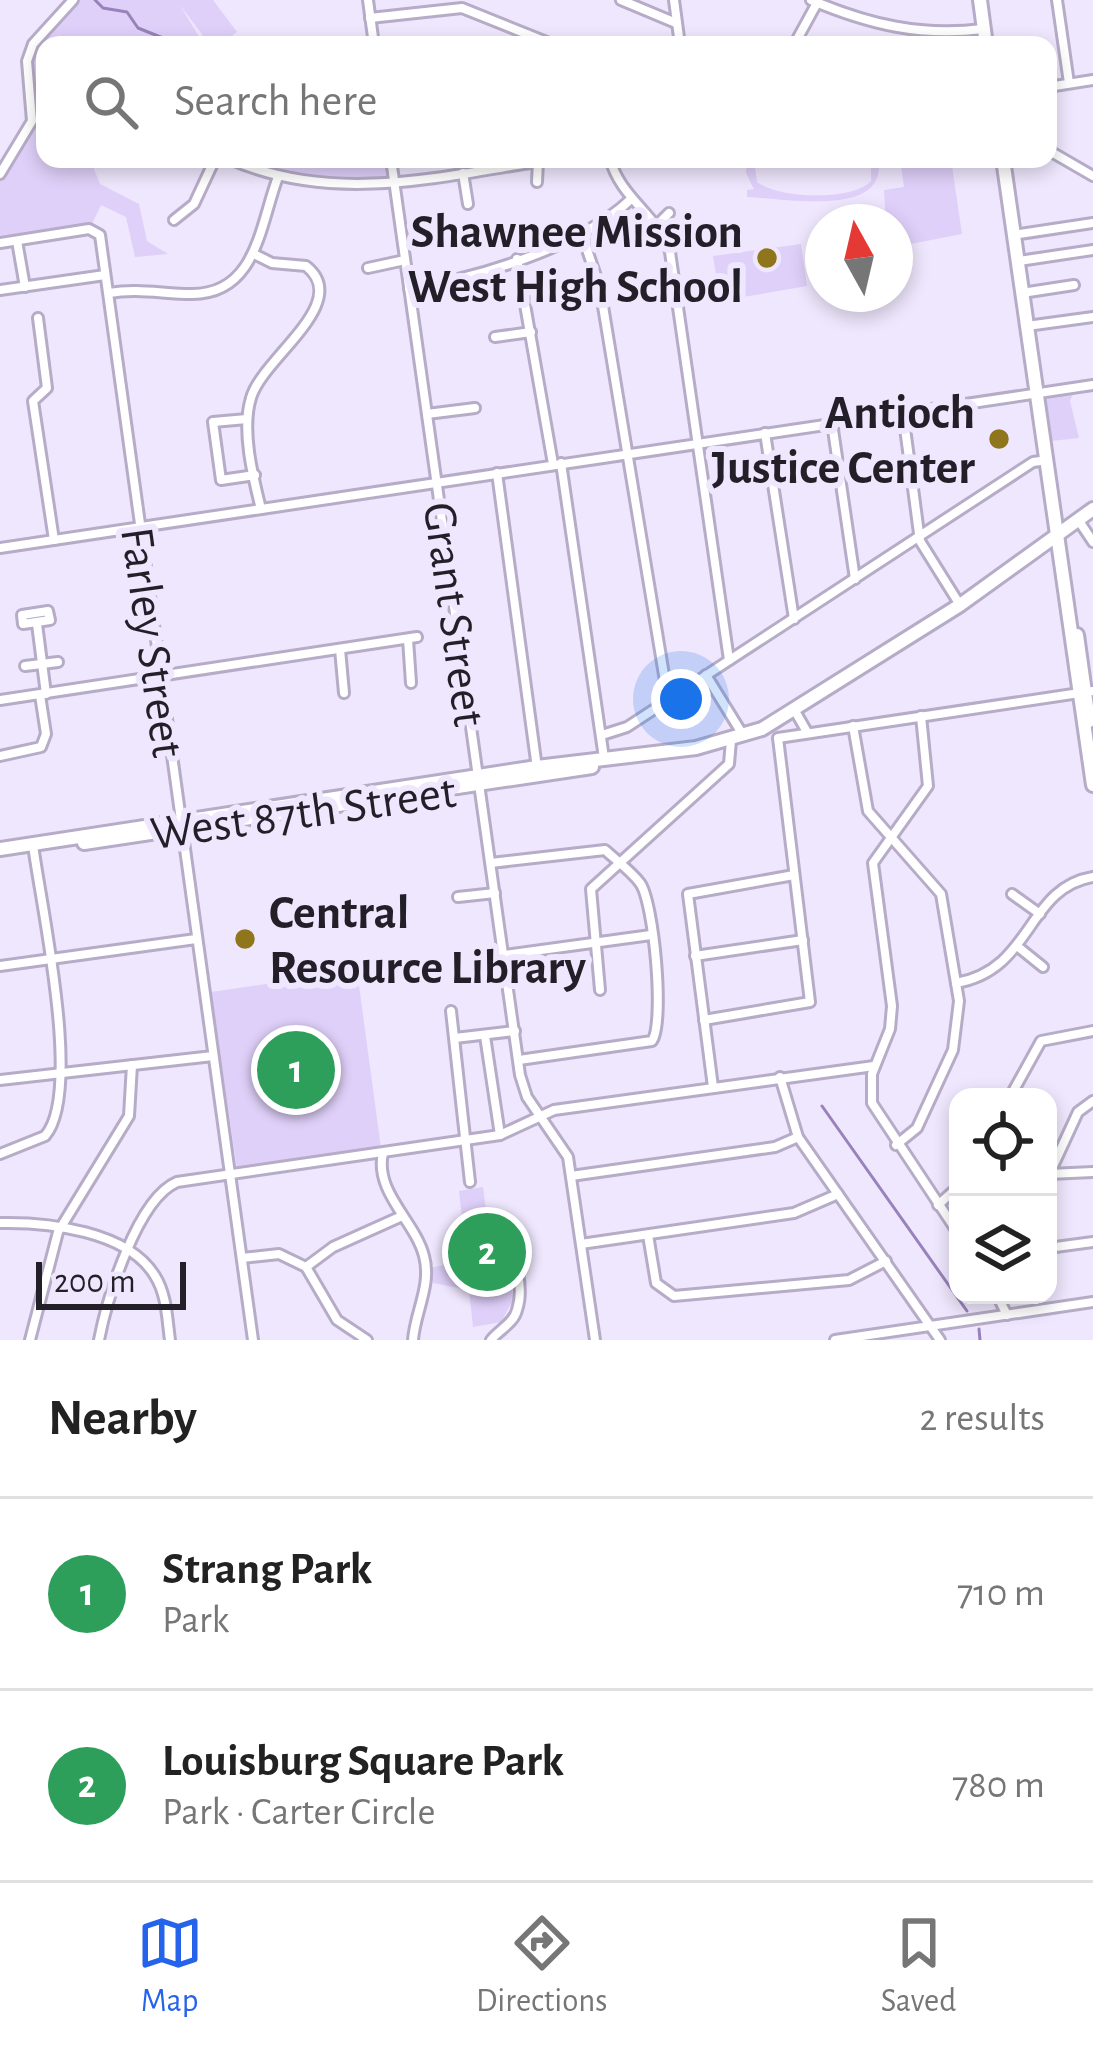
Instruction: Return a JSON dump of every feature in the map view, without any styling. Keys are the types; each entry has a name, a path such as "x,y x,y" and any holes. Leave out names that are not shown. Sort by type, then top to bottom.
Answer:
{"main road":[{"path":"980,0 985,36"},
{"path":"1004,168 1085,692 1093,785"},
{"name":"West 87th Street","path":"0,852 737,738 795,711 1058,538 1086,525 1093,509"}],"street":[{"path":"40,36 73,0"},
{"path":"368,0 373,36"},
{"path":"621,0 676,23"},
{"path":"674,0 678,36"},
{"path":"1057,0 1069,83"},
{"path":"798,36 816,1 865,22 912,31 984,29"},
{"path":"370,18 462,8 532,36"},
{"path":"0,174 32,121 28,61 36,41"},
{"path":"1057,85 1093,80"},
{"path":"1057,155 1093,176"},
{"path":"174,220 194,204 211,168"},
{"path":"254,168 332,186 394,183 494,168"},
{"name":"Grant Street","path":"392,168 519,1060 525,1092 563,1143 595,1340"},
{"path":"537,182 538,168"},
{"path":"614,168 630,200 657,225 672,260 729,660"},
{"path":"463,173 467,204"},
{"path":"109,293 144,288 207,293 235,280 254,254 278,177"},
{"path":"409,288 517,259 581,232 630,200"},
{"path":"657,225 670,213"},
{"path":"1013,235 1093,223"},
{"name":"Farley Street","path":"17,241 96,230 106,275 137,527 253,1340"},
{"path":"581,232 601,288 668,699"},
{"path":"0,243 17,241 25,286"},
{"path":"1017,261 1093,250"},
{"path":"254,254 272,263 306,266 318,279 320,294 311,319 260,376 247,419 261,509"},
{"path":"517,259 557,464 604,762"},
{"path":"368,268 405,260"},
{"path":"0,290 106,275"},
{"path":"1022,293 1074,285"},
{"path":"1027,326 1093,317"},
{"path":"38,318 47,388 33,401 54,540"},
{"path":"495,337 531,332"},
{"path":"0,548 1093,386"},
{"path":"427,414 475,408"},
{"path":"903,412 920,536 960,605"},
{"path":"247,419 213,422 221,480 255,475"},
{"path":"832,423 855,579"},
{"path":"765,433 794,620"},
{"path":"602,735 628,727 920,536 1047,460"},
{"path":"497,473 538,772"},
{"path":"1086,525 1093,542"},
{"path":"0,756 41,747 46,734 37,623"},
{"path":"0,700 413,638 411,683"},
{"path":"340,649 344,693"},
{"path":"26,666 58,662"},
{"path":"600,989 589,895 729,764 737,738 706,675"},
{"path":"704,1020 809,1002 778,738 1085,692"},
{"path":"795,711 808,732"},
{"path":"921,716 928,786 916,809 875,856 873,871 892,1018 874,1066 872,1102 949,1220"},
{"path":"854,726 866,806 888,838 940,894 956,983 959,1015 953,1049 917,1128 896,1145"},
{"path":"0,1154 32,1145 51,1128 60,1110 63,1073 33,847"},
{"path":"491,863 598,849 641,884 651,935 659,997 658,1032 652,1041 519,1060"},
{"path":"713,1087 688,894 794,875"},
{"path":"956,983 990,974 1065,886 1093,877"},
{"path":"458,897 495,893"},
{"path":"1012,894 1040,914"},
{"path":"504,956 651,935"},
{"path":"0,967 196,939"},
{"path":"695,956 803,940"},
{"path":"1017,946 1043,967"},
{"path":"451,1010 470,1182"},
{"path":"455,1038 515,1031"},
{"path":"1014,1088 1035,1046 1048,1038 1093,1031"},
{"path":"485,1036 500,1135"},
{"path":"0,1080 213,1057"},
{"path":"30,1340 41,1284 60,1228 130,1116 132,1065"},
{"path":"99,1340 129,1250 156,1197 168,1186 500,1135 541,1115 874,1066"},
{"path":"780,1077 798,1137 940,1340"},
{"path":"1057,1158 1078,1112 1093,1101"},
{"path":"571,1176 775,1147 798,1137"},
{"path":"384,1152 387,1187 421,1245 426,1268 413,1340"},
{"path":"1057,1175 1093,1172"},
{"path":"581,1244 794,1213 838,1194"},
{"path":"938,1204 949,1195"},
{"path":"306,1268 333,1246 402,1216"},
{"path":"0,1223 60,1228 129,1250 159,1284 170,1340"},
{"path":"490,1340 515,1316 519,1302 510,1244 493,1226"},
{"path":"648,1235 656,1282 674,1296 849,1280 886,1262"},
{"path":"1057,1248 1093,1242"},
{"path":"242,1258 278,1254 306,1268 337,1319 367,1340"},
{"path":"835,1340 1093,1302"},
{"path":"1002,1304 1007,1315"}],"shaded area":[{"path":"76,0 213,0 237,32 203,36 180,5 199,36 43,36"},
{"path":"36,45 36,168 94,168 100,184 139,204 147,241 168,254 135,257 126,217 101,205 91,226 0,239 0,180 35,119 30,62"},
{"path":"276,168 388,168 389,177 332,182"},
{"path":"746,168 755,168 757,182 781,192 833,195 862,187 871,181 871,168 878,168 877,178 867,190 831,201 747,197 747,190 754,189"},
{"path":"901,168 952,168 962,234 913,244 913,204 885,204 884,190 904,187"},
{"path":"801,244 805,286 720,301 713,256"},
{"path":"1074,392 1070,401 1079,438 1051,441 1046,399"},
{"path":"357,971 381,1148 237,1169 211,992"},
{"path":"483,1187 487,1218 482,1229 506,1244 513,1300 501,1322 473,1327 469,1290 433,1283 430,1268 467,1260 459,1191"}],"waterway":[{"path":"95,0 103,8 127,12 138,28 158,36"},
{"path":"822,1106 967,1311"},
{"path":"979,1329 980,1340"}],"place":[{"name":"Shawnee Mission West High School","path":"767,258"},
{"name":"Antioch Justice Center","path":"999,439"},
{"name":"Central Resource Library","path":"245,939"},
{"name":"Strang Park","path":"296,1070"},
{"name":"Louisburg Square Park","path":"487,1252"}]}
